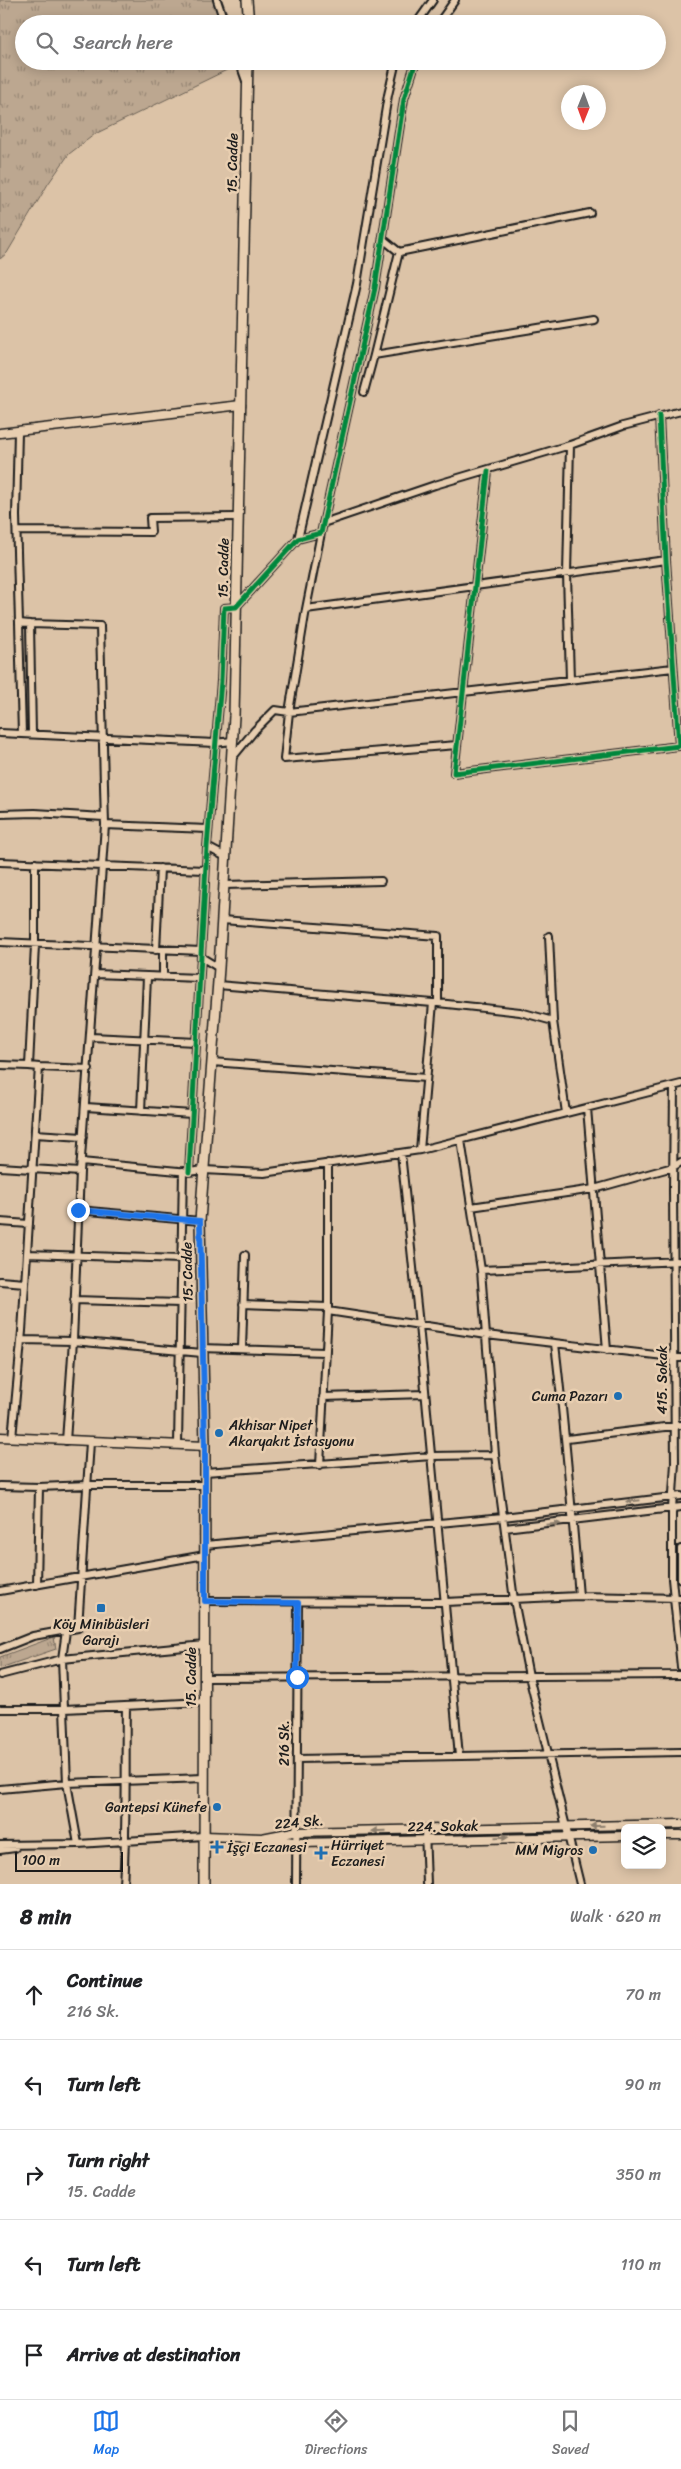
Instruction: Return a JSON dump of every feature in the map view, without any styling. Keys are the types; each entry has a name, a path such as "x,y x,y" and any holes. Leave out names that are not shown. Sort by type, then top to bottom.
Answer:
{"main road":[{"path":"247,0 248,15"},
{"name":"15. Cadde","path":"204,1884 205,1446 200,1221 218,985 232,741 248,70"}],"street":[{"path":"217,0 222,15"},
{"path":"422,15 433,0"},
{"path":"444,15 455,0"},
{"path":"242,70 248,85"},
{"path":"178,1444 182,1219 192,1114 208,828 221,681 224,608 236,607 298,539 357,284 388,95 394,70"},
{"path":"413,70 404,99 375,288 323,523 306,610 289,712 284,759 457,745"},
{"path":"399,252 590,213"},
{"path":"383,239 399,252"},
{"path":"364,392 399,252"},
{"path":"374,355 594,319"},
{"path":"0,434 241,405"},
{"path":"323,523 435,485 488,471 570,445 623,426 681,411"},
{"path":"488,471 454,773 680,746 666,560 659,416"},
{"path":"18,431 17,531 22,734"},
{"path":"570,445 567,574 570,680"},
{"path":"17,531 151,532 150,518 238,517"},
{"path":"298,539 321,533"},
{"path":"306,610 666,560"},
{"path":"19,623 100,626 105,825 89,1069 80,1172 73,1341 66,1441"},
{"path":"30,624 32,734"},
{"path":"231,759 255,730 275,710 289,712 462,694 673,668"},
{"path":"0,733 215,743 232,741"},
{"path":"0,814 35,813 104,817"},
{"path":"105,825 208,828"},
{"path":"207,847 226,857"},
{"path":"0,862 206,870"},
{"path":"29,1066 35,945 35,863"},
{"path":"160,868 160,950 163,977"},
{"path":"224,885 381,882"},
{"path":"222,920 438,936 435,1003 420,1150"},
{"path":"549,936 553,1021 566,1113"},
{"path":"0,942 160,950 201,954 219,968"},
{"path":"95,974 200,978"},
{"path":"140,1110 147,977"},
{"path":"218,985 520,1012 553,1021"},
{"path":"91,1037 196,1042"},
{"path":"212,1062 426,1078"},
{"path":"0,1065 89,1069"},
{"path":"12,1438 21,1340 39,1068"},
{"path":"81,1162 186,1172 204,1170 264,1173 420,1150 678,1085"},
{"name":"415. Sokak","path":"678,1085 673,1167 673,1261 678,1357 677,1496 672,1509 681,1667"},
{"path":"86,1107 192,1114"},
{"path":"587,1108 607,1350"},
{"path":"35,1134 83,1137"},
{"path":"461,1140 481,1270 495,1455 514,1600 529,1676 568,1827 568,1837 580,1884"},
{"path":"401,1153 420,1324 459,1756"},
{"path":"471,1207 594,1189 673,1167 681,1162"},
{"path":"320,1464 328,1309 328,1163"},
{"path":"0,1167 80,1172"},
{"path":"673,1167 681,1168"},
{"path":"78,1210 200,1221"},
{"path":"0,1222 29,1224"},
{"path":"26,1254 181,1259"},
{"path":"242,1349 244,1255"},
{"path":"481,1270 681,1261"},
{"path":"0,1281 25,1283"},
{"path":"74,1300 180,1303"},
{"path":"243,1304 328,1309 486,1335 678,1357"},
{"path":"21,1340 73,1341 180,1352 242,1349 325,1352"},
{"path":"554,1344 567,1439 579,1596"},
{"path":"323,1397 425,1394"},
{"path":"567,1439 678,1425"},
{"path":"0,1437 205,1446"},
{"path":"0,1649 33,1636 78,1628 90,1442"},
{"path":"205,1472 432,1456 495,1455"},
{"path":"0,1486 39,1488 88,1485 205,1485"},
{"path":"38,1585 39,1488"},
{"path":"205,1545 503,1517 677,1496"},
{"path":"505,1528 573,1522 681,1508"},
{"path":"681,1549 681,1579"},
{"path":"0,1591 205,1555"},
{"path":"205,1601 298,1603 445,1602 579,1596 677,1598"},
{"name":"216 Sk.","path":"296,1884 298,1603"},
{"path":"66,1631 62,1659 67,1783 78,1844"},
{"path":"0,1675 62,1659 205,1646"},
{"path":"204,1678 681,1675"},
{"path":"0,1709 65,1709 204,1702"},
{"path":"123,1884 126,1841 124,1780 126,1706"},
{"path":"297,1758 681,1752"},
{"path":"0,1789 67,1783 204,1778"},
{"path":"568,1827 681,1824"},
{"name":"224 Sk.","path":"34,1845 204,1836 262,1838 296,1832 568,1827"},
{"path":"425,1830 427,1884"},
{"path":"666,1835 681,1835"},
{"name":"224. Sokak","path":"262,1838 296,1842 621,1836"},
{"path":"0,1845 34,1845"},
{"path":"0,1850 34,1845"}],"green space":[{"path":"0,0 222,0 228,15 15,15 15,70 227,70 95,134 69,154 48,184 7,253 0,259"},
{"path":"54,1637 56,1649 0,1668 0,1657"}],"cycle path":[{"path":"189,1172 207,847 221,681 224,608 236,607 298,539 321,533 375,288 404,99 413,70"},
{"path":"488,471 454,773 679,746 666,560 659,416"}],"place":[{"name":"Cuma Pazarı","path":"618,1396"},
{"name":"Akhisar Nipet Akaryakıt İstasyonu","path":"219,1433"},
{"name":"Köy Minibüsleri Garajı","path":"101,1608"},
{"name":"Gantepsi Künefe","path":"217,1807"},
{"name":"İşçi Eczanesi","path":"217,1847"},
{"name":"MM Migros","path":"593,1850"},
{"name":"Hürriyet Eczanesi","path":"321,1853"}],"route":[{"path":"78,1210 200,1221 205,1446 205,1601 298,1603 297,1677"}]}
